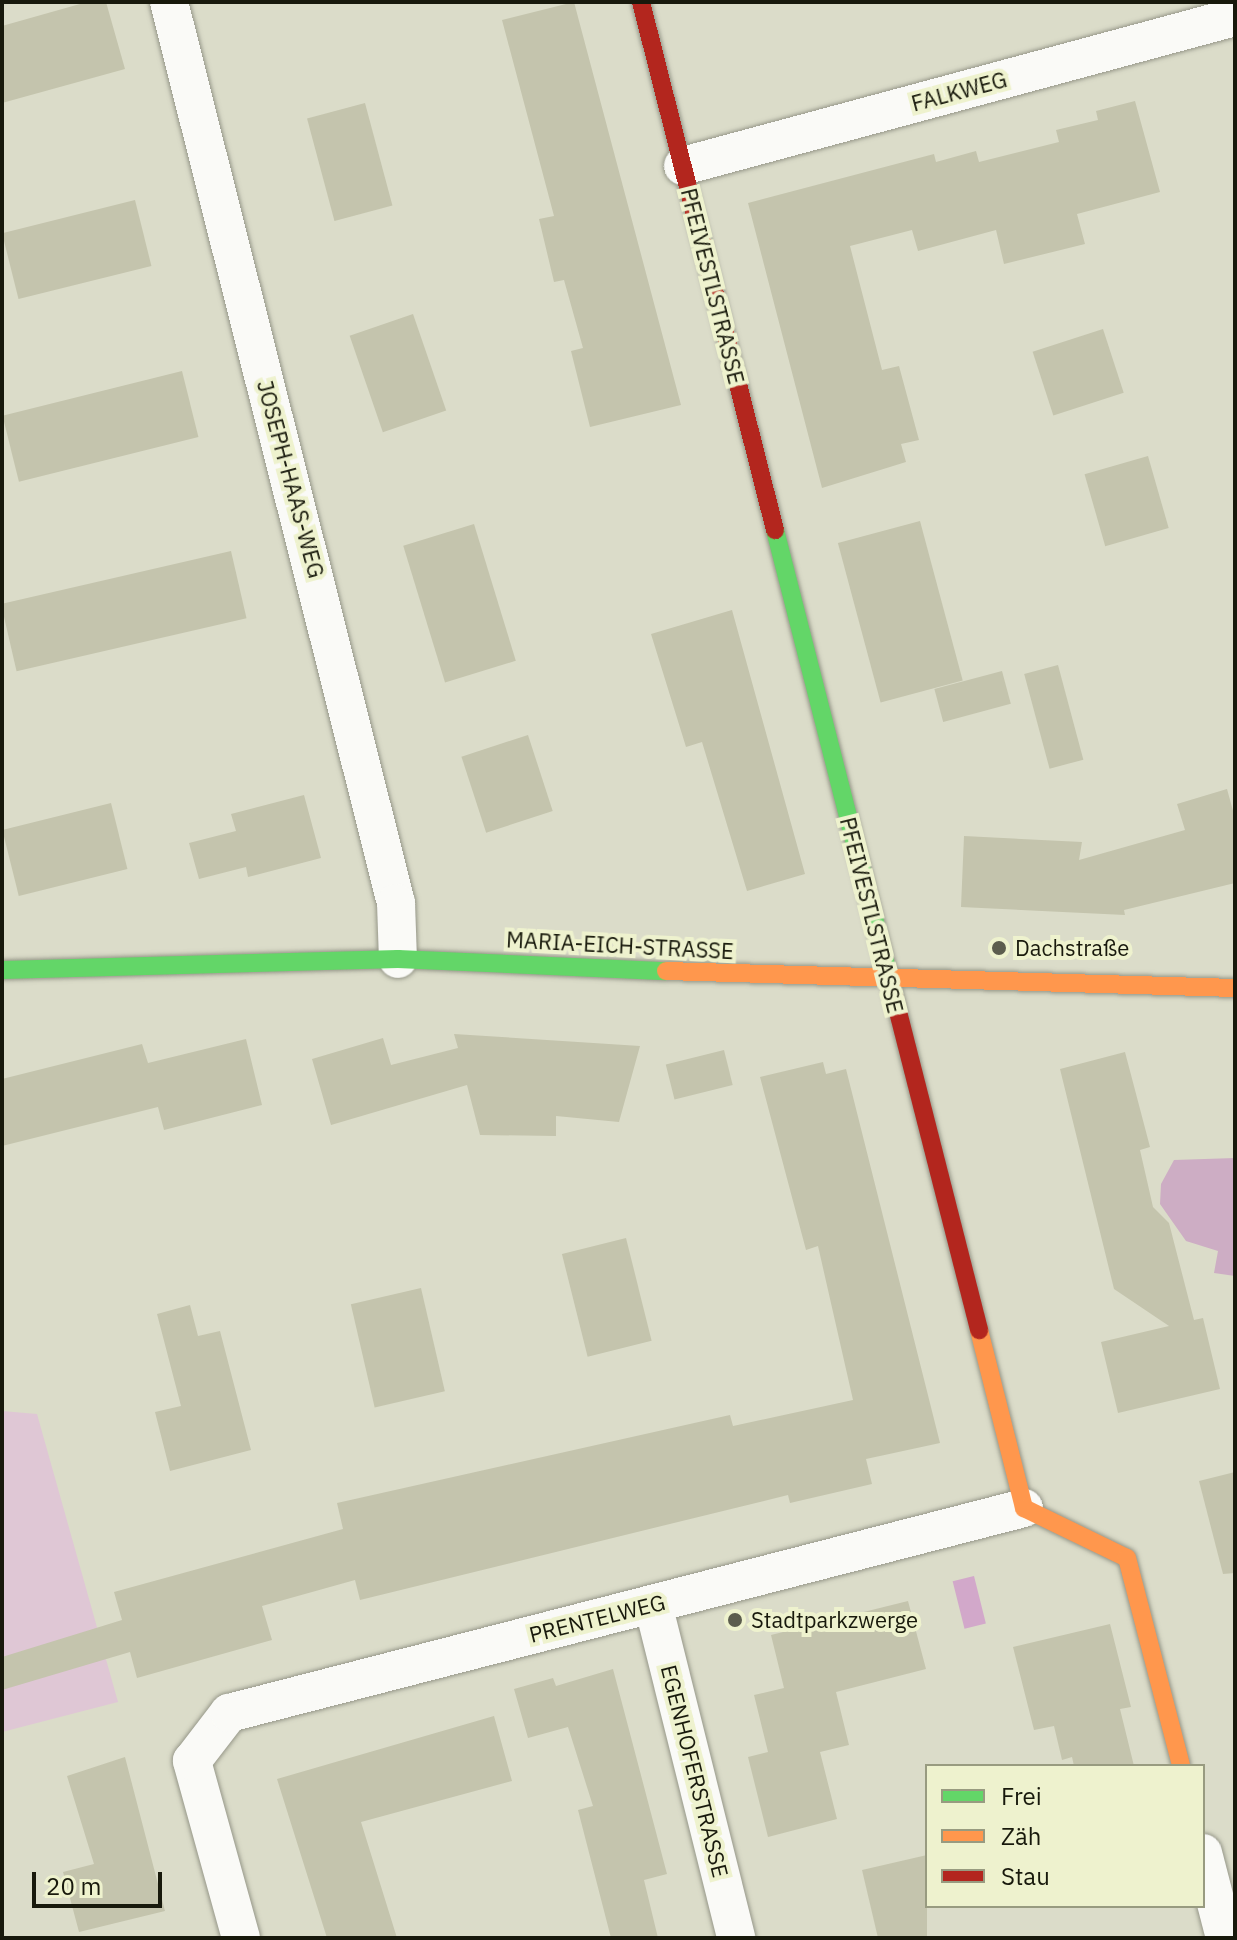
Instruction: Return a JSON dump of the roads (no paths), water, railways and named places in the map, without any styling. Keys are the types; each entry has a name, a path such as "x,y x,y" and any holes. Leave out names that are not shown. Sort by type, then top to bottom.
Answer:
{"street":[{"name":"JOSEPH-HAAS-WEG","path":"169,2 396,903 398,959"},
{"name":"PFEIVESTLSTRASSE","path":"641,2 1024,1508"},
{"name":"FALKWEG","path":"683,166 1235,17"},
{"name":"MARIA-EICH-STRASSE","path":"2,970 398,959 889,981 1235,988"},
{"name":"PRENTELWEG","path":"241,1938 192,1761 229,1713 1024,1508"},
{"path":"1024,1508 1127,1558 1180,1764"},
{"name":"EGENHOFERSTRASSE","path":"653,1604 736,1938"},
{"path":"1205,1861 1225,1938"}],"place":[{"name":"Dachstraße","path":"999,948"},
{"name":"Stadtparkzwerge","path":"735,1620"}]}
